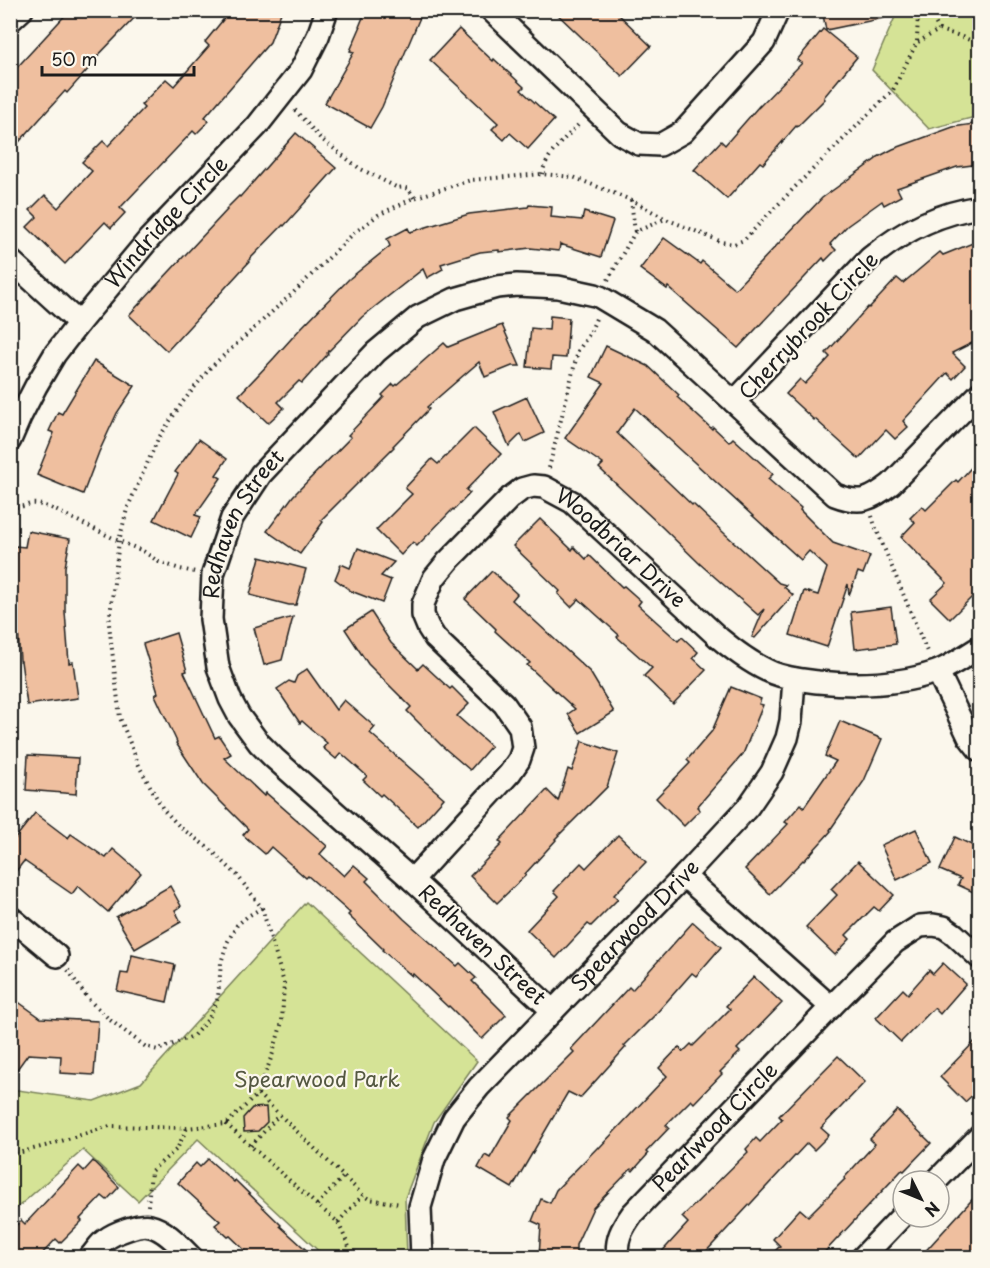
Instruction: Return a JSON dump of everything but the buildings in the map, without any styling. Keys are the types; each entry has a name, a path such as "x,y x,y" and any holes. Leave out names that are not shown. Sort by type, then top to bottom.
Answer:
{"street":[{"path":"10,21 22,10"},
{"name":"Windridge Circle","path":"10,440 36,386 55,354 149,239 256,126 301,70 318,36 327,10"},
{"path":"491,10 619,133 639,144 660,145 683,132 764,42 777,13 776,10"},
{"name":"Cherrybrook Circle","path":"867,498 849,500 835,495 735,402 870,258 887,244 922,224 961,210 980,207"},
{"path":"10,260 79,323"},
{"name":"Redhaven Street","path":"552,1011 412,880 259,743 239,716 218,667 211,619 213,574 232,518 261,474 375,352 418,317 455,299 497,287 517,285 558,287 600,297 655,330 735,402"},
{"path":"867,498 891,484 980,393"},
{"name":"Woodbriar Drive","path":"412,880 510,773 519,760 523,748 520,727 504,704 435,638 423,615 423,604 434,579 448,561 510,498 522,489 534,486 544,487 572,502 740,655 772,672 794,680 842,684 900,681 938,672 980,647"},
{"path":"938,672 969,737 980,751"},
{"name":"Spearwood Drive","path":"422,1257 420,1207 434,1159 454,1118 479,1087 748,807 772,772 787,738 792,721 794,680"},
{"path":"684,876 831,1007"},
{"path":"10,917 57,956"},
{"name":"Pearlwood Circle","path":"618,1257 617,1240 632,1214 895,942 920,926 944,927 980,958"},
{"path":"948,1169 980,1136"},
{"path":"89,1257 106,1239 124,1230 148,1225 170,1237 192,1257"},
{"path":"862,1257 891,1227"}],"path":[{"path":"10,1155 110,1126 187,1128 226,1124 258,1094 282,1022 284,983 262,908 237,875 211,850 180,828 163,809 140,768 120,718 109,624 118,541 127,509 158,439 182,403 210,368 354,233 378,215 414,198 471,180 542,174 573,177 631,200 666,219 722,242 734,244 744,240 894,90 917,42 918,10"},
{"path":"925,10 931,14 939,30"},
{"path":"917,42 939,30 980,44"},
{"path":"294,109 320,138 359,168 398,188 403,187 409,190 414,198"},
{"path":"542,174 550,154 594,109"},
{"path":"544,487 578,351 590,333 598,314 600,297 611,274 635,232 631,200"},
{"path":"635,232 666,219"},
{"path":"867,498 874,526 938,672"},
{"path":"10,507 19,508 40,504 143,551 159,562 180,569 213,574"},
{"path":"57,956 88,999 110,1020 146,1047 158,1050 193,1036 209,1018 218,998 221,963 227,943 237,925 262,908"},
{"path":"258,1094 363,1195 369,1199 420,1207"},
{"path":"250,1146 279,1115"},
{"path":"226,1124 338,1222 354,1257"},
{"path":"148,1225 151,1171 177,1149 187,1128"},
{"path":"317,1205 344,1176"},
{"path":"338,1222 363,1195"}],"green space":[{"path":"898,10 979,11 979,116 929,129 872,70"},
{"name":"Spearwood Park","path":"306,902 477,1061 434,1122 405,1198 407,1257 325,1257 198,1139 138,1201 83,1150 11,1213 11,1089 94,1101 141,1083"}]}
